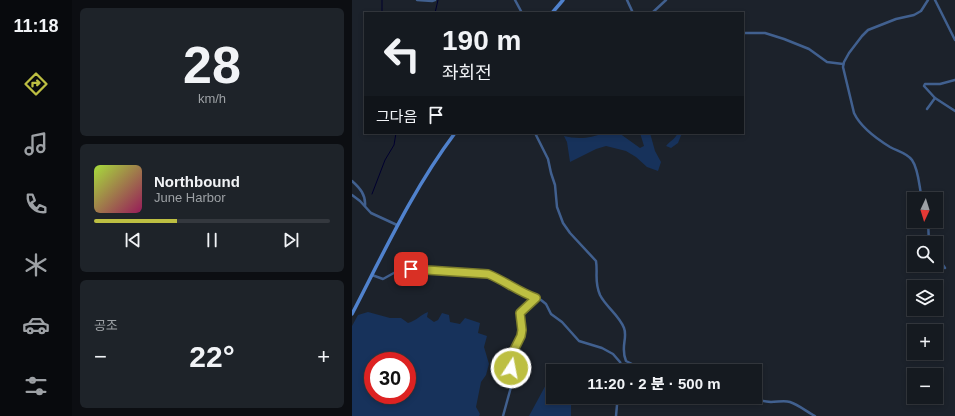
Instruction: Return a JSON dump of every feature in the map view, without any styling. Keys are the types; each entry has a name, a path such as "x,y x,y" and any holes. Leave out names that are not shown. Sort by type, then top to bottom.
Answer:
{"main road":[{"path":"553,12 563,0"},
{"path":"352,314 398,225 432,165 454,134"}],"street":[{"path":"417,0 432,2 435,0"},
{"path":"515,0 521,12"},
{"path":"627,0 633,12"},
{"path":"653,12 666,0"},
{"path":"921,192 915,166 911,158 872,134 857,120 854,114 843,64 849,53 868,30 896,19 914,15 921,11 928,0"},
{"path":"935,0 955,40"},
{"path":"744,33 765,34 784,39 809,48 827,62 843,64"},
{"path":"955,80 940,84 924,84 924,86 935,98 955,111"},
{"path":"927,109 935,98"},
{"path":"536,134 548,159 555,185 558,212 570,233 596,261 597,272 595,279 600,295 624,328 623,354 626,361 632,364"},
{"path":"352,181 361,190 364,196 365,207"},
{"path":"352,195 371,213 398,225"},
{"path":"943,264 946,268"},
{"path":"372,275 383,279 401,269 488,274 500,279 518,291 536,298 546,304 551,314 562,322 579,341 602,348 613,354 621,364"},
{"path":"503,416 511,387 513,352 521,336 522,330 520,313 536,298"},
{"path":"762,400 773,402 784,401 791,403 815,416"},
{"path":"616,416 617,404"}],"shaded area":[{"path":"620,134 640,148 644,146 640,134 650,134 655,151 661,162 658,171 647,167 636,157 626,151 606,146 596,149 570,162 567,142 564,136 583,138 598,135"},
{"path":"677,134 682,134 678,143 671,148 666,146"},
{"path":"368,312 390,318 401,318 408,323 428,312 427,317 434,322 438,320 442,313 449,315 450,322 460,324 465,318 480,323 478,333 487,336 484,347 489,364 486,375 481,382 476,407 480,414 479,416 352,416 352,326 358,315"},
{"path":"546,385 546,404 571,404 571,416 529,416"}],"waterway":[{"path":"382,0 382,12"},
{"path":"435,12 438,0"},
{"path":"372,194 385,160 394,145 396,134"}],"route":[{"path":"411,269 488,274 500,279 518,291 536,298 520,313 522,330 519,342 513,352 511,368"}]}
